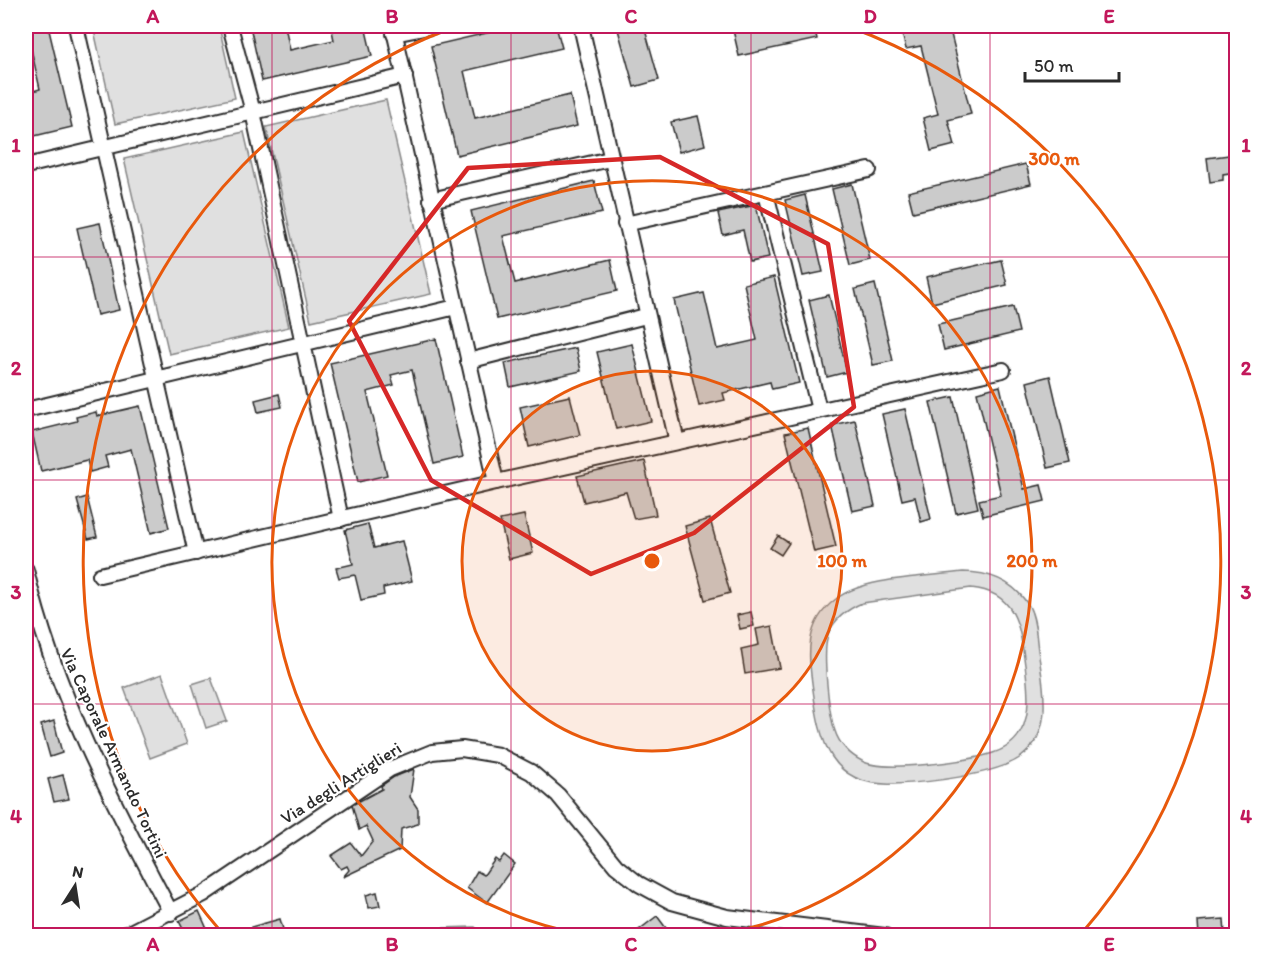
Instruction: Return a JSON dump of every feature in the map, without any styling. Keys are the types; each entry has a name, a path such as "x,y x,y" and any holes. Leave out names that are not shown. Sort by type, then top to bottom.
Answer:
{"street":[{"path":"76,26 196,553"},
{"path":"230,26 253,112 341,519"},
{"path":"434,26 393,30 496,482"},
{"path":"581,26 646,316 677,442"},
{"path":"26,166 405,76"},
{"path":"431,200 610,159"},
{"path":"625,224 869,170"},
{"path":"766,193 819,410"},
{"path":"26,410 456,308"},
{"path":"468,361 646,316"},
{"path":"100,575 496,482 1003,370"},
{"name":"Via Caporale Armando Tortini","path":"26,570 44,643 60,683 106,785 171,913"},
{"name":"Via degli Artiglieri","path":"123,936 171,913 227,880 390,769 425,754 462,749 498,755 531,772 551,788 616,866 639,884 672,902 719,916 885,936"}],"highlighted area":[{"path":"660,157 828,244 854,407 694,533 591,574 431,480 349,321 468,168"}],"shaded area":[{"path":"93,26 219,26 235,98 115,124"},
{"path":"386,100 431,294 311,321 266,127"},
{"path":"244,132 289,327 169,354 124,159"},
{"path":"963,572 983,574 1000,580 1016,591 1029,606 1033,616 1044,693 1043,721 1039,735 1032,747 1021,757 995,769 978,773 942,780 894,784 872,783 855,778 842,769 832,757 820,727 811,677 810,652 813,629 818,618 836,599 863,586 897,579","holes":["971,588 986,591 1007,604 1018,625 1021,638 1028,704 1026,717 1016,739 993,753 926,764 888,766 872,764 853,756 842,745 835,731 828,697 827,640 835,622 847,611 862,603"]},
{"path":"162,674 187,744 150,758 124,688"},
{"path":"211,678 227,721 206,728 192,684"}],"water":[{"path":"475,927 485,935 351,935 364,930"}],"building":[{"path":"26,26 48,26 72,127 26,138 26,93 40,89"},
{"path":"250,26 285,26 290,50 334,40 331,26 365,26 372,56 262,81"},
{"path":"517,26 556,26 562,48 464,71 475,118 570,95 577,126 457,155 431,46"},
{"path":"617,26 644,26 659,80 634,87"},
{"path":"753,26 814,26 817,39 739,56 733,30"},
{"path":"900,26 926,26 927,30 949,26 971,114 948,120 955,145 931,151 923,118 938,114 921,46 906,49"},
{"path":"698,116 705,145 679,152 671,122"},
{"path":"1236,154 1236,172 1223,174 1223,180 1210,182 1207,158"},
{"path":"1026,164 1031,184 913,212 908,192"},
{"path":"594,181 602,213 503,236 515,283 610,260 617,291 497,319 471,211"},
{"path":"852,184 870,260 850,265 832,189"},
{"path":"805,195 823,272 803,276 785,200"},
{"path":"756,205 768,258 750,262 743,230 723,235 718,213"},
{"path":"100,223 119,310 97,315 77,228"},
{"path":"1001,260 1007,285 932,303 926,277"},
{"path":"774,277 799,383 772,389 770,382 723,393 725,400 699,406 674,300 704,293 717,349 757,340 744,284"},
{"path":"875,284 893,361 873,365 855,289"},
{"path":"829,295 847,372 827,377 809,300"},
{"path":"1013,307 1019,332 944,350 938,324"},
{"path":"436,339 463,457 434,464 412,370 391,375 394,385 367,392 387,475 358,482 330,363"},
{"path":"632,344 651,421 616,429 597,352"},
{"path":"576,348 581,371 510,387 505,363"},
{"path":"1050,376 1070,463 1047,468 1027,382"},
{"path":"1000,386 1024,489 1041,485 1045,501 983,516 979,500 1001,495 977,392"},
{"path":"279,394 282,407 258,412 255,400"},
{"path":"570,396 580,435 529,447 520,407"},
{"path":"953,397 978,508 956,513 930,402"},
{"path":"140,406 169,528 151,533 131,449 105,456 108,467 90,472 87,460 41,471 32,432 77,421 76,417 96,412 97,416"},
{"path":"905,409 931,519 921,522 915,497 902,500 882,414"},
{"path":"855,420 875,506 852,511 832,425"},
{"path":"808,428 836,547 814,552 785,433"},
{"path":"644,461 656,515 634,519 626,492 584,502 577,476"},
{"path":"87,497 97,537 88,539 77,500"},
{"path":"524,515 533,553 509,559 500,520"},
{"path":"710,519 730,593 705,600 685,526"},
{"path":"368,524 374,548 402,541 412,581 383,588 384,595 361,600 355,575 339,578 336,568 353,564 345,530"},
{"path":"778,536 789,543 781,555 770,548"},
{"path":"751,612 754,626 740,629 737,615"},
{"path":"772,626 780,668 745,674 741,649 759,645 756,629"},
{"path":"54,721 62,753 50,757 41,725"},
{"path":"414,769 410,797 418,809 418,824 401,829 400,850 343,877 349,870 347,866 341,869 331,856 351,843 361,856 373,841 366,826 359,830 352,805 382,789 381,786 394,777"},
{"path":"63,775 69,799 54,802 48,779"},
{"path":"504,855 515,864 487,903 467,888 477,871 484,875 495,859 499,862"},
{"path":"377,892 380,906 369,908 366,895"},
{"path":"199,911 207,929 193,936 187,930 184,931 179,921"},
{"path":"657,916 672,936 631,936"},
{"path":"280,919 285,936 253,936 251,927"},
{"path":"1224,919 1225,936 1199,936 1198,921"}]}
